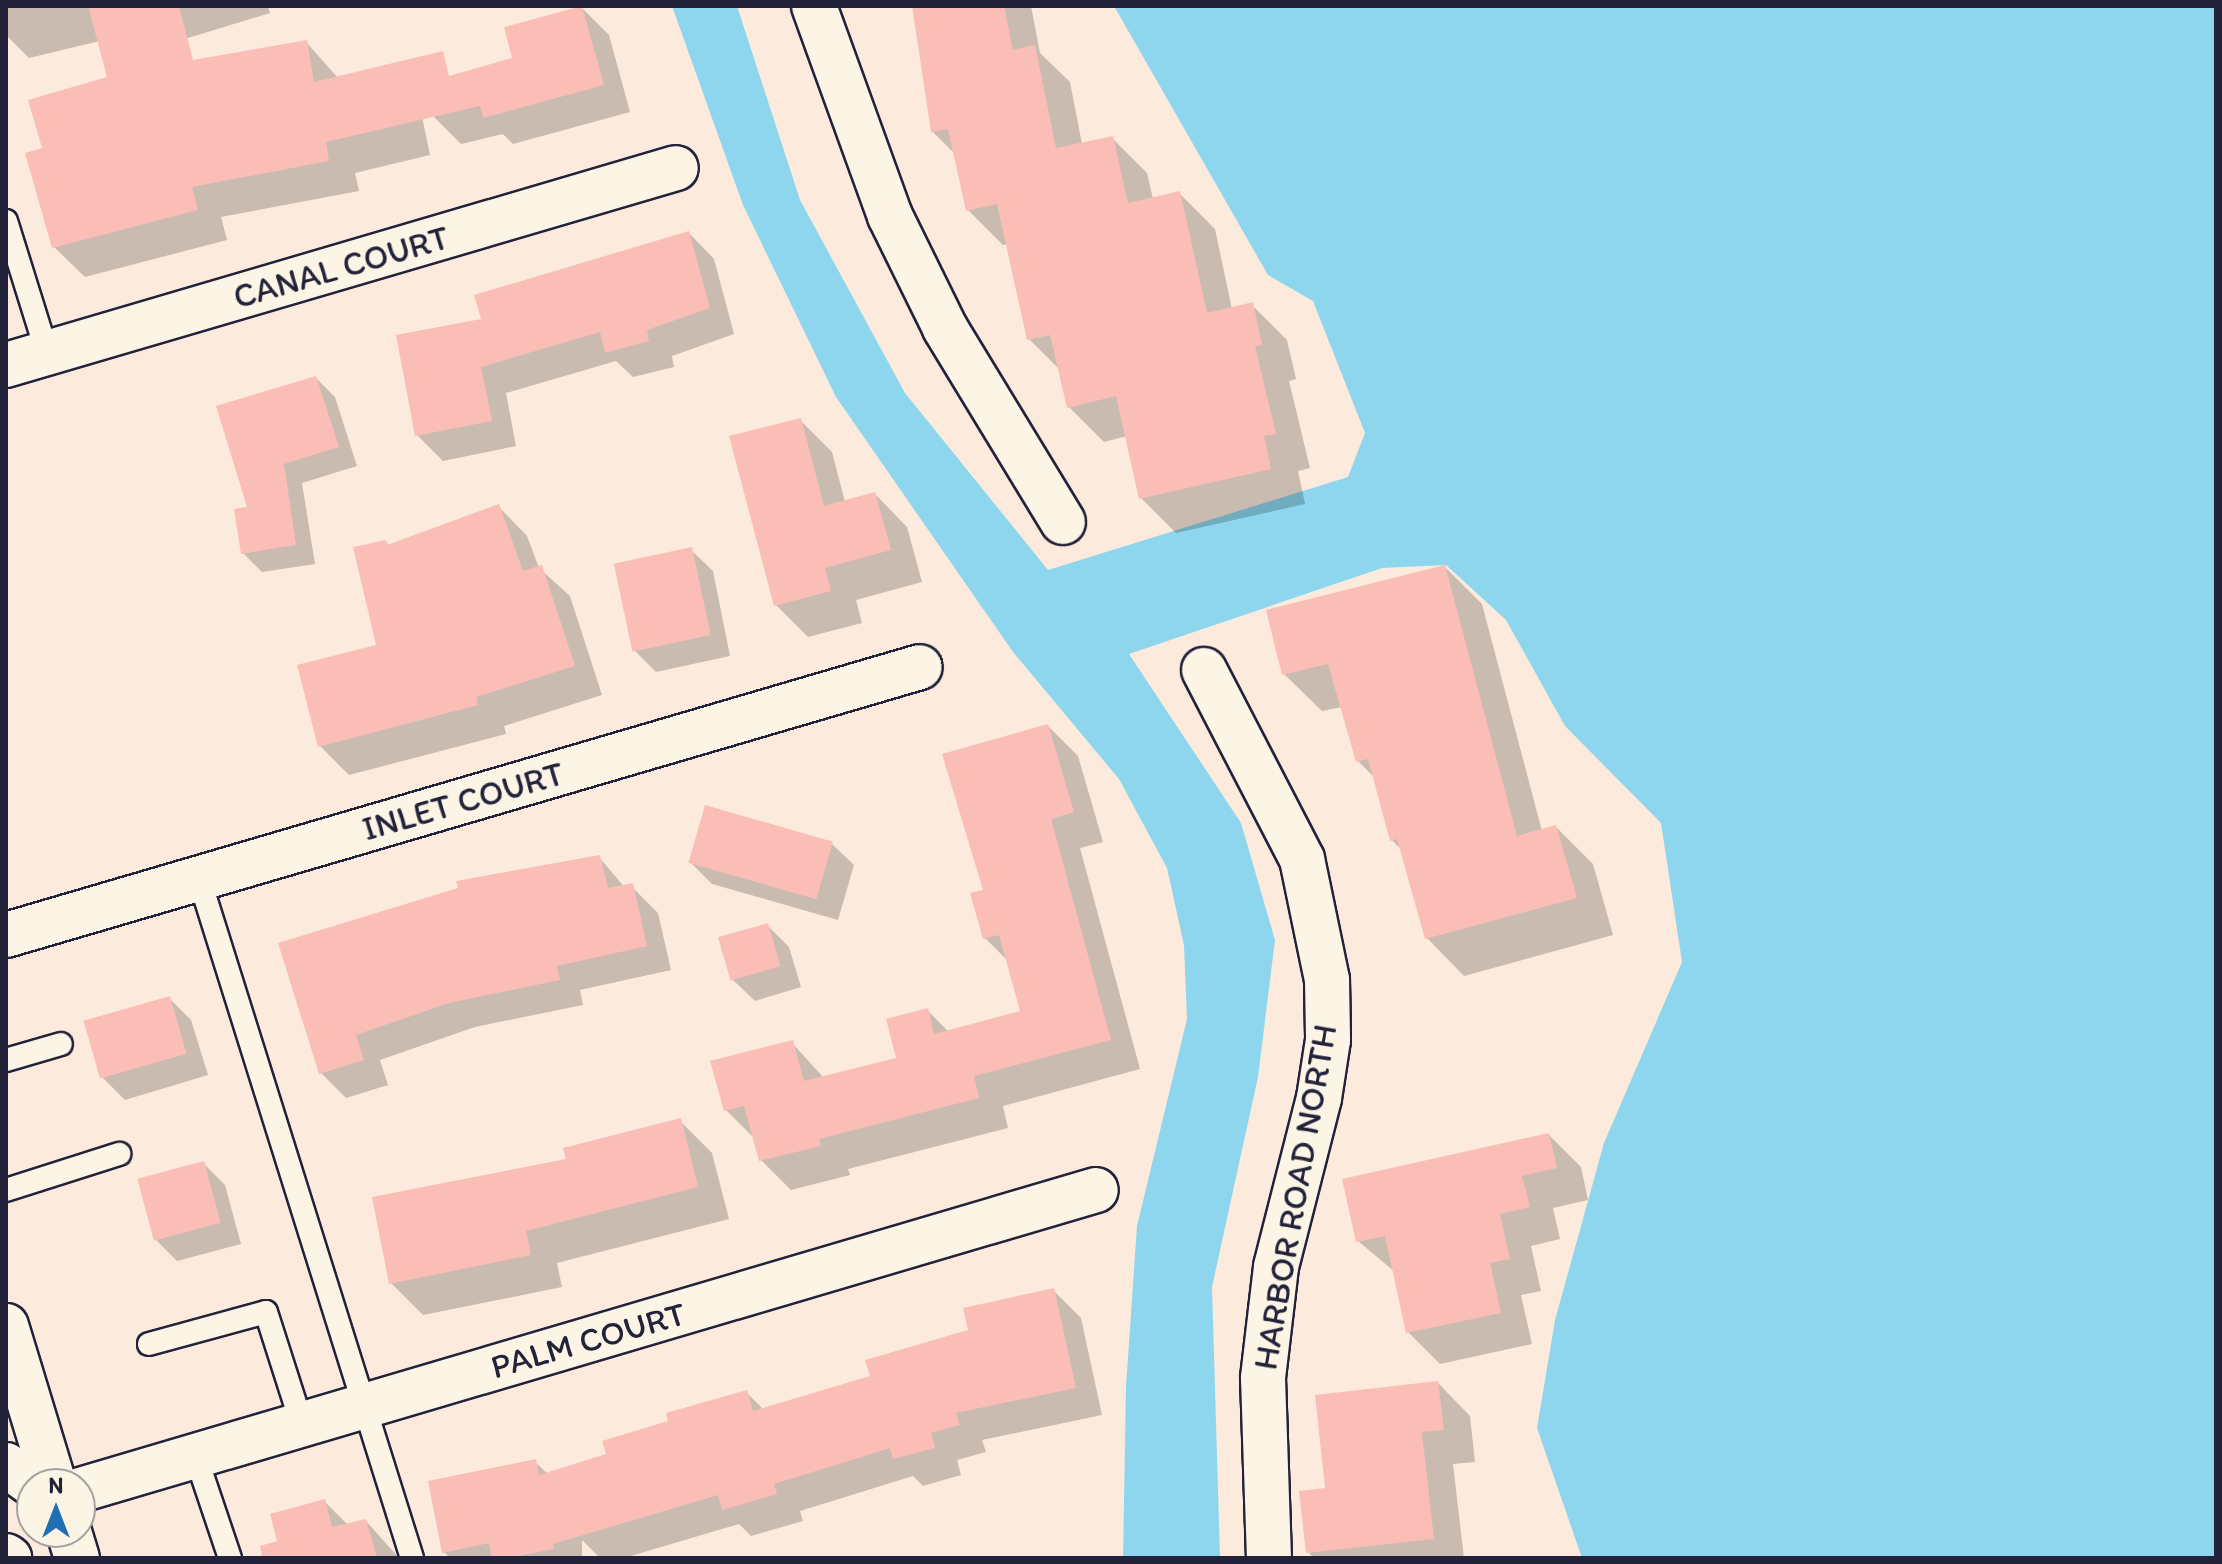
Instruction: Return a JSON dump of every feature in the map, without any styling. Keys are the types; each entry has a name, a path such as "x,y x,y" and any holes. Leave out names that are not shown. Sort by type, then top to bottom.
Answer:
{"street":[{"path":"814,6 890,216 945,328 1063,522"},
{"name":"CANAL COURT","path":"26,359 676,168"},
{"name":"INLET COURT","path":"6,935 920,667"},
{"name":"HARBOR ROAD NORTH","path":"1204,670 1302,859 1327,980 1328,1040 1319,1098 1276,1267 1263,1378 1269,1558"},
{"name":"PALM COURT","path":"96,1485 1096,1190"},
{"path":"6,1326 49,1468"}],"lane":[{"path":"7,224 26,359"},
{"path":"199,878 412,1558"},
{"path":"6,1060 61,1044"},
{"path":"6,1190 119,1154"},
{"path":"149,1344 266,1312 302,1425"},
{"path":"196,1457 230,1558"}],"water":[{"path":"672,6 737,6 800,200 905,393 1048,570 1348,477 1365,433 1313,301 1268,275 1114,6 2216,6 2216,1558 1582,1558 1537,1428 1555,1320 1604,1143 1682,962 1661,823 1565,726 1506,620 1446,565 1382,568 1129,654 1241,823 1275,940 1258,1077 1212,1287 1220,1558 1123,1558 1126,1387 1137,1226 1187,1019 1184,945 1167,868 1119,779 1013,652 836,397 743,205"}],"building":[{"path":"88,6 179,6 193,60 307,40 314,82 443,51 449,76 512,58 504,27 582,6 604,85 483,118 480,106 326,142 329,161 192,187 198,210 52,248 25,153 42,148 28,100 107,77"},
{"path":"912,6 1004,6 1013,50 1035,45 1056,148 1113,136 1128,203 1180,191 1207,313 1253,302 1262,345 1255,346 1276,434 1264,436 1271,469 1139,499 1116,396 1067,408 1050,335 1027,340 997,204 966,211 948,129 931,132"},
{"path":"689,231 710,308 647,330 649,341 605,353 600,332 481,367 492,421 415,436 396,335 481,319 474,295"},
{"path":"316,376 339,447 284,464 296,545 241,554 234,509 247,507 216,406"},
{"path":"801,418 824,506 875,492 891,550 825,568 831,591 774,606 729,436"},
{"path":"499,504 523,571 542,565 575,666 476,697 478,705 318,747 297,665 376,645 353,547 386,540 387,545"},
{"path":"692,547 711,635 632,652 614,564"},
{"path":"1445,565 1517,836 1556,825 1577,898 1425,939 1397,839 1390,841 1368,759 1356,762 1328,664 1282,675 1266,610"},
{"path":"1048,724 1074,812 1051,819 1111,1040 974,1076 979,1098 819,1139 821,1146 759,1161 744,1106 724,1111 710,1061 793,1040 804,1081 896,1058 886,1019 928,1008 934,1034 1020,1011 999,935 983,939 970,893 983,890 942,754"},
{"path":"705,805 833,842 816,899 688,863"},
{"path":"600,855 608,888 633,883 647,946 557,966 560,980 449,1003 356,1035 364,1060 319,1074 278,943 458,888 456,881"},
{"path":"768,923 780,966 730,981 718,937"},
{"path":"170,996 187,1054 100,1078 83,1021"},
{"path":"681,1118 698,1187 526,1231 531,1255 389,1284 372,1197 566,1159 563,1148"},
{"path":"1549,1133 1557,1168 1522,1176 1530,1207 1500,1214 1510,1259 1490,1263 1501,1313 1406,1333 1385,1236 1356,1242 1342,1179"},
{"path":"204,1161 221,1223 154,1241 137,1179"},
{"path":"1054,1288 1076,1388 956,1413 960,1425 931,1433 935,1448 893,1459 890,1448 774,1484 777,1494 722,1510 718,1495 553,1544 554,1549 492,1558 489,1543 442,1553 428,1481 536,1459 539,1475 606,1454 602,1441 668,1421 666,1413 747,1390 753,1411 870,1376 865,1360 968,1330 963,1308"},
{"path":"1438,1381 1444,1430 1422,1432 1434,1539 1306,1553 1299,1491 1325,1488 1315,1395"},
{"path":"325,1499 332,1527 366,1519 377,1558 262,1558 260,1546 277,1541 270,1514"}]}
